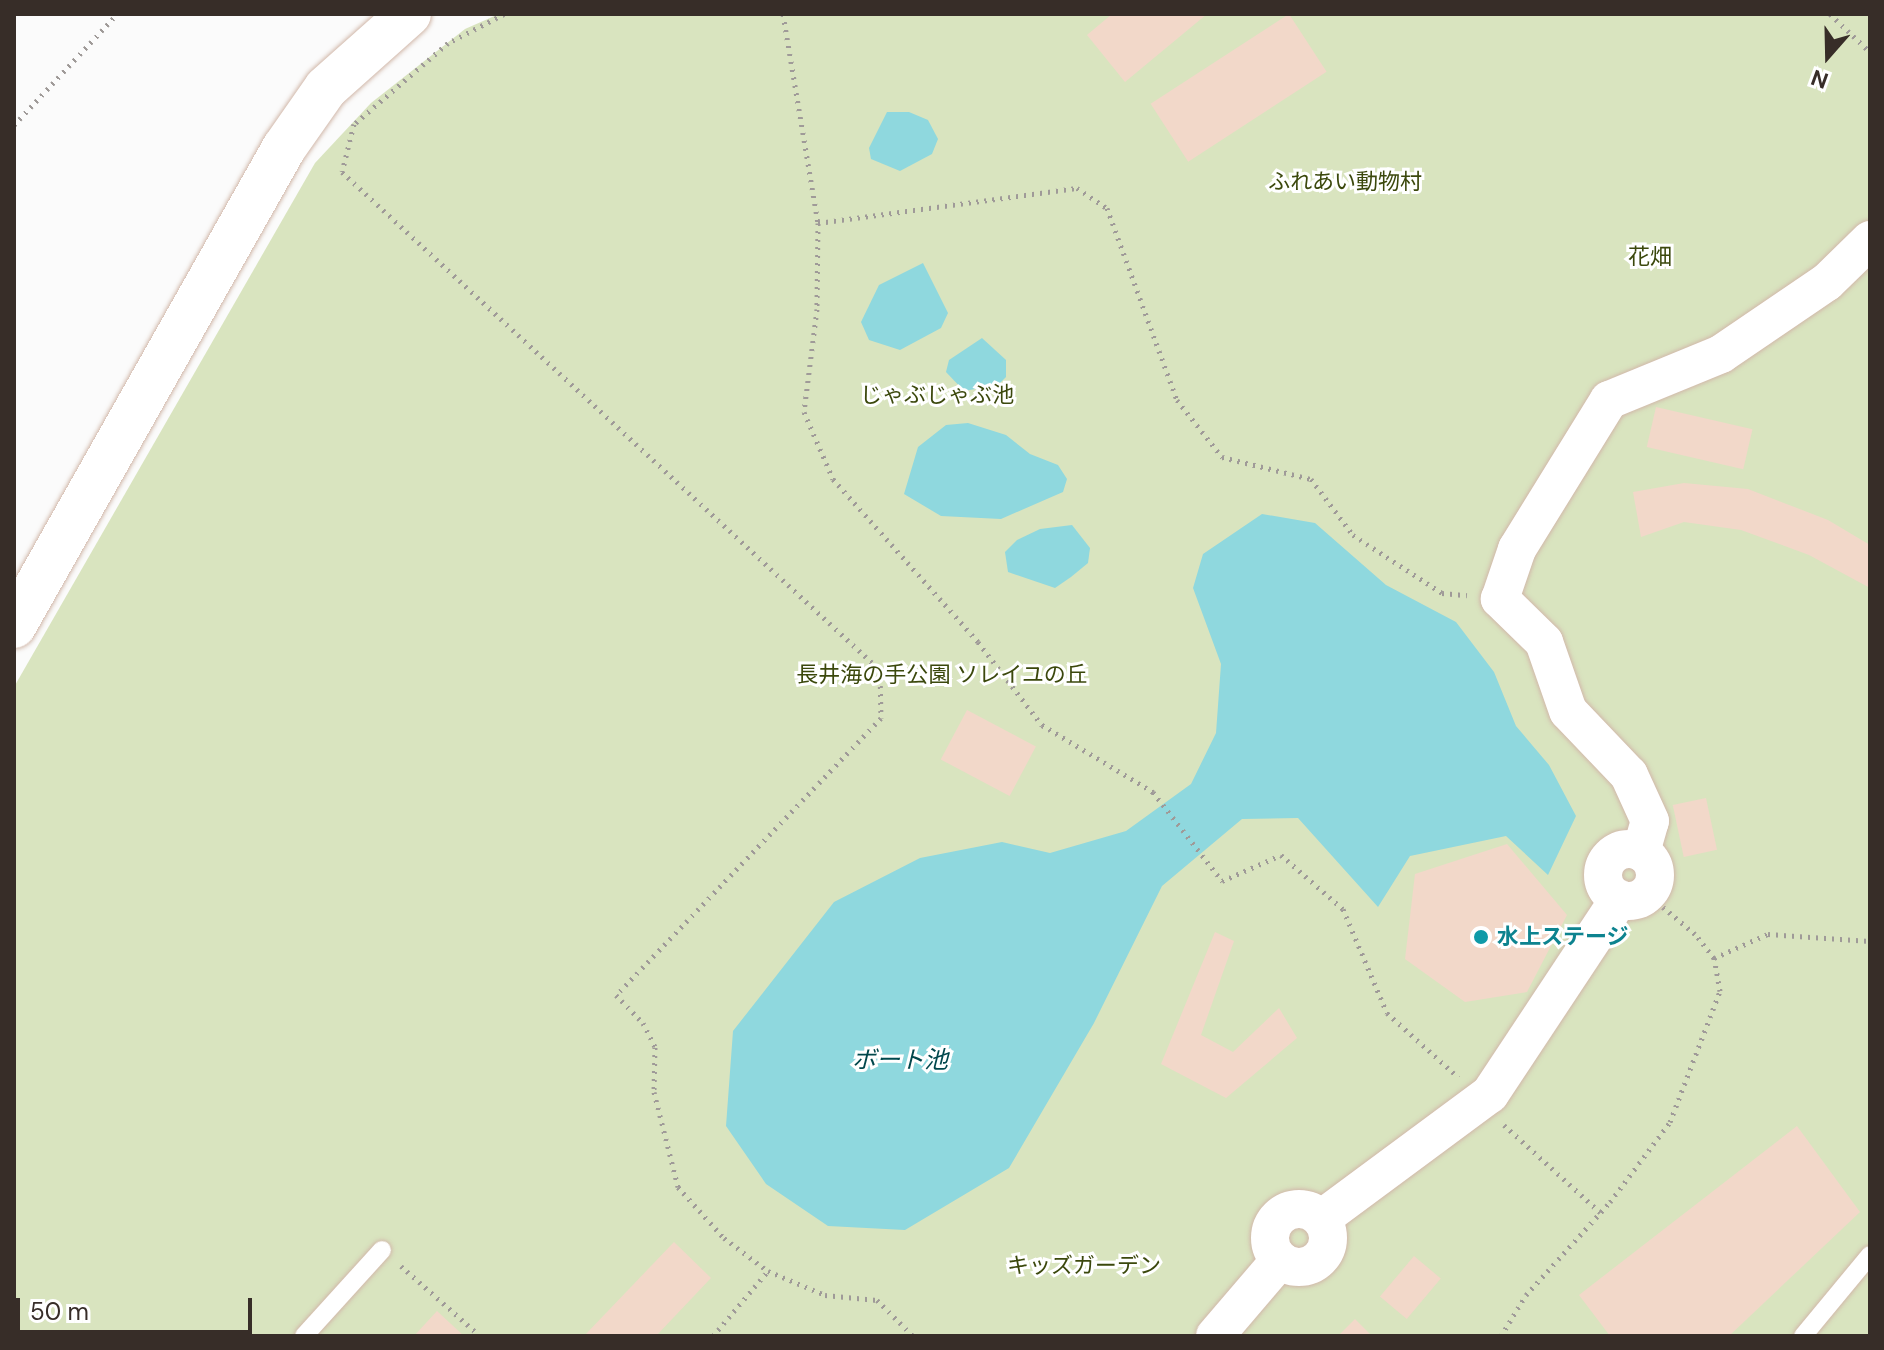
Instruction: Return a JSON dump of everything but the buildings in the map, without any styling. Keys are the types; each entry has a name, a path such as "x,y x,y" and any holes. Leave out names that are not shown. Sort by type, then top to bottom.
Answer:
{"street":[{"path":"14,626 284,148 326,88 409,14"},
{"path":"1215,1336 1280,1260 1300,1268 1320,1259 1329,1239 1321,1219 1490,1094 1633,896 1604,883 1606,861 1622,850 1641,852 1650,821 1629,775 1568,711 1544,642 1500,599 1517,549 1609,400 1721,354 1827,282 1870,240"}],"lane":[{"path":"304,1336 382,1250"},
{"path":"1803,1336 1870,1255"}],"path":[{"path":"14,125 117,14"},
{"path":"504,14 448,43 354,124 342,172 880,670 881,718 616,995 643,1023 655,1047 654,1092 678,1187 724,1238 768,1271 825,1295 877,1300 913,1336"},
{"path":"783,14 818,223 817,309 804,412 833,479 978,642 1042,725 1153,792 1222,881 1281,855 1343,909 1387,1013 1454,1072 1479,1102 1600,1212"},
{"path":"1830,14 1870,52"},
{"path":"818,223 1077,188 1107,208 1177,400 1222,457 1311,479 1353,535 1442,593 1500,599"},
{"path":"1501,1336 1526,1295 1600,1212 1670,1122 1720,991 1714,958 1695,934 1633,896"},
{"path":"1714,958 1768,934 1870,941"},
{"path":"382,1250 480,1336"},
{"path":"713,1336 768,1271"}],"green space":[{"name":"長井海の手公園 ソレイユの丘","path":"499,14 1870,14 1870,1336 14,1336 14,687 315,163 371,103 465,29"}],"water":[{"path":"887,112 909,112 928,120 938,139 932,154 900,171 871,159 869,148"},
{"path":"923,263 948,313 941,328 900,350 869,340 861,322 879,285"},
{"path":"982,338 1006,360 1006,377 998,385 964,391 946,372 949,360"},
{"path":"968,423 1006,435 1030,454 1058,465 1067,479 1063,492 1001,519 941,516 904,494 918,447 946,425"},
{"name":"ボート池","path":"1262,514 1315,523 1386,585 1456,622 1494,672 1516,726 1549,765 1576,816 1548,875 1506,836 1410,856 1378,907 1298,818 1242,819 1162,886 1094,1023 1009,1168 905,1230 828,1226 766,1184 726,1126 733,1031 834,902 920,858 1002,842 1050,853 1126,831 1191,784 1216,733 1221,664 1193,588 1203,554"},
{"path":"1072,525 1090,548 1088,563 1071,577 1055,588 1008,572 1005,552 1017,540 1040,529"}],"place":[{"name":"水上ステージ","path":"1481,937"}],"park label":[{"name":"ふれあい動物村","path":"1345,182"},
{"name":"花畑","path":"1650,257"},
{"name":"じゃぶじゃぶ池","path":"937,395"},
{"name":"キッズガーデン","path":"1084,1266"}]}
